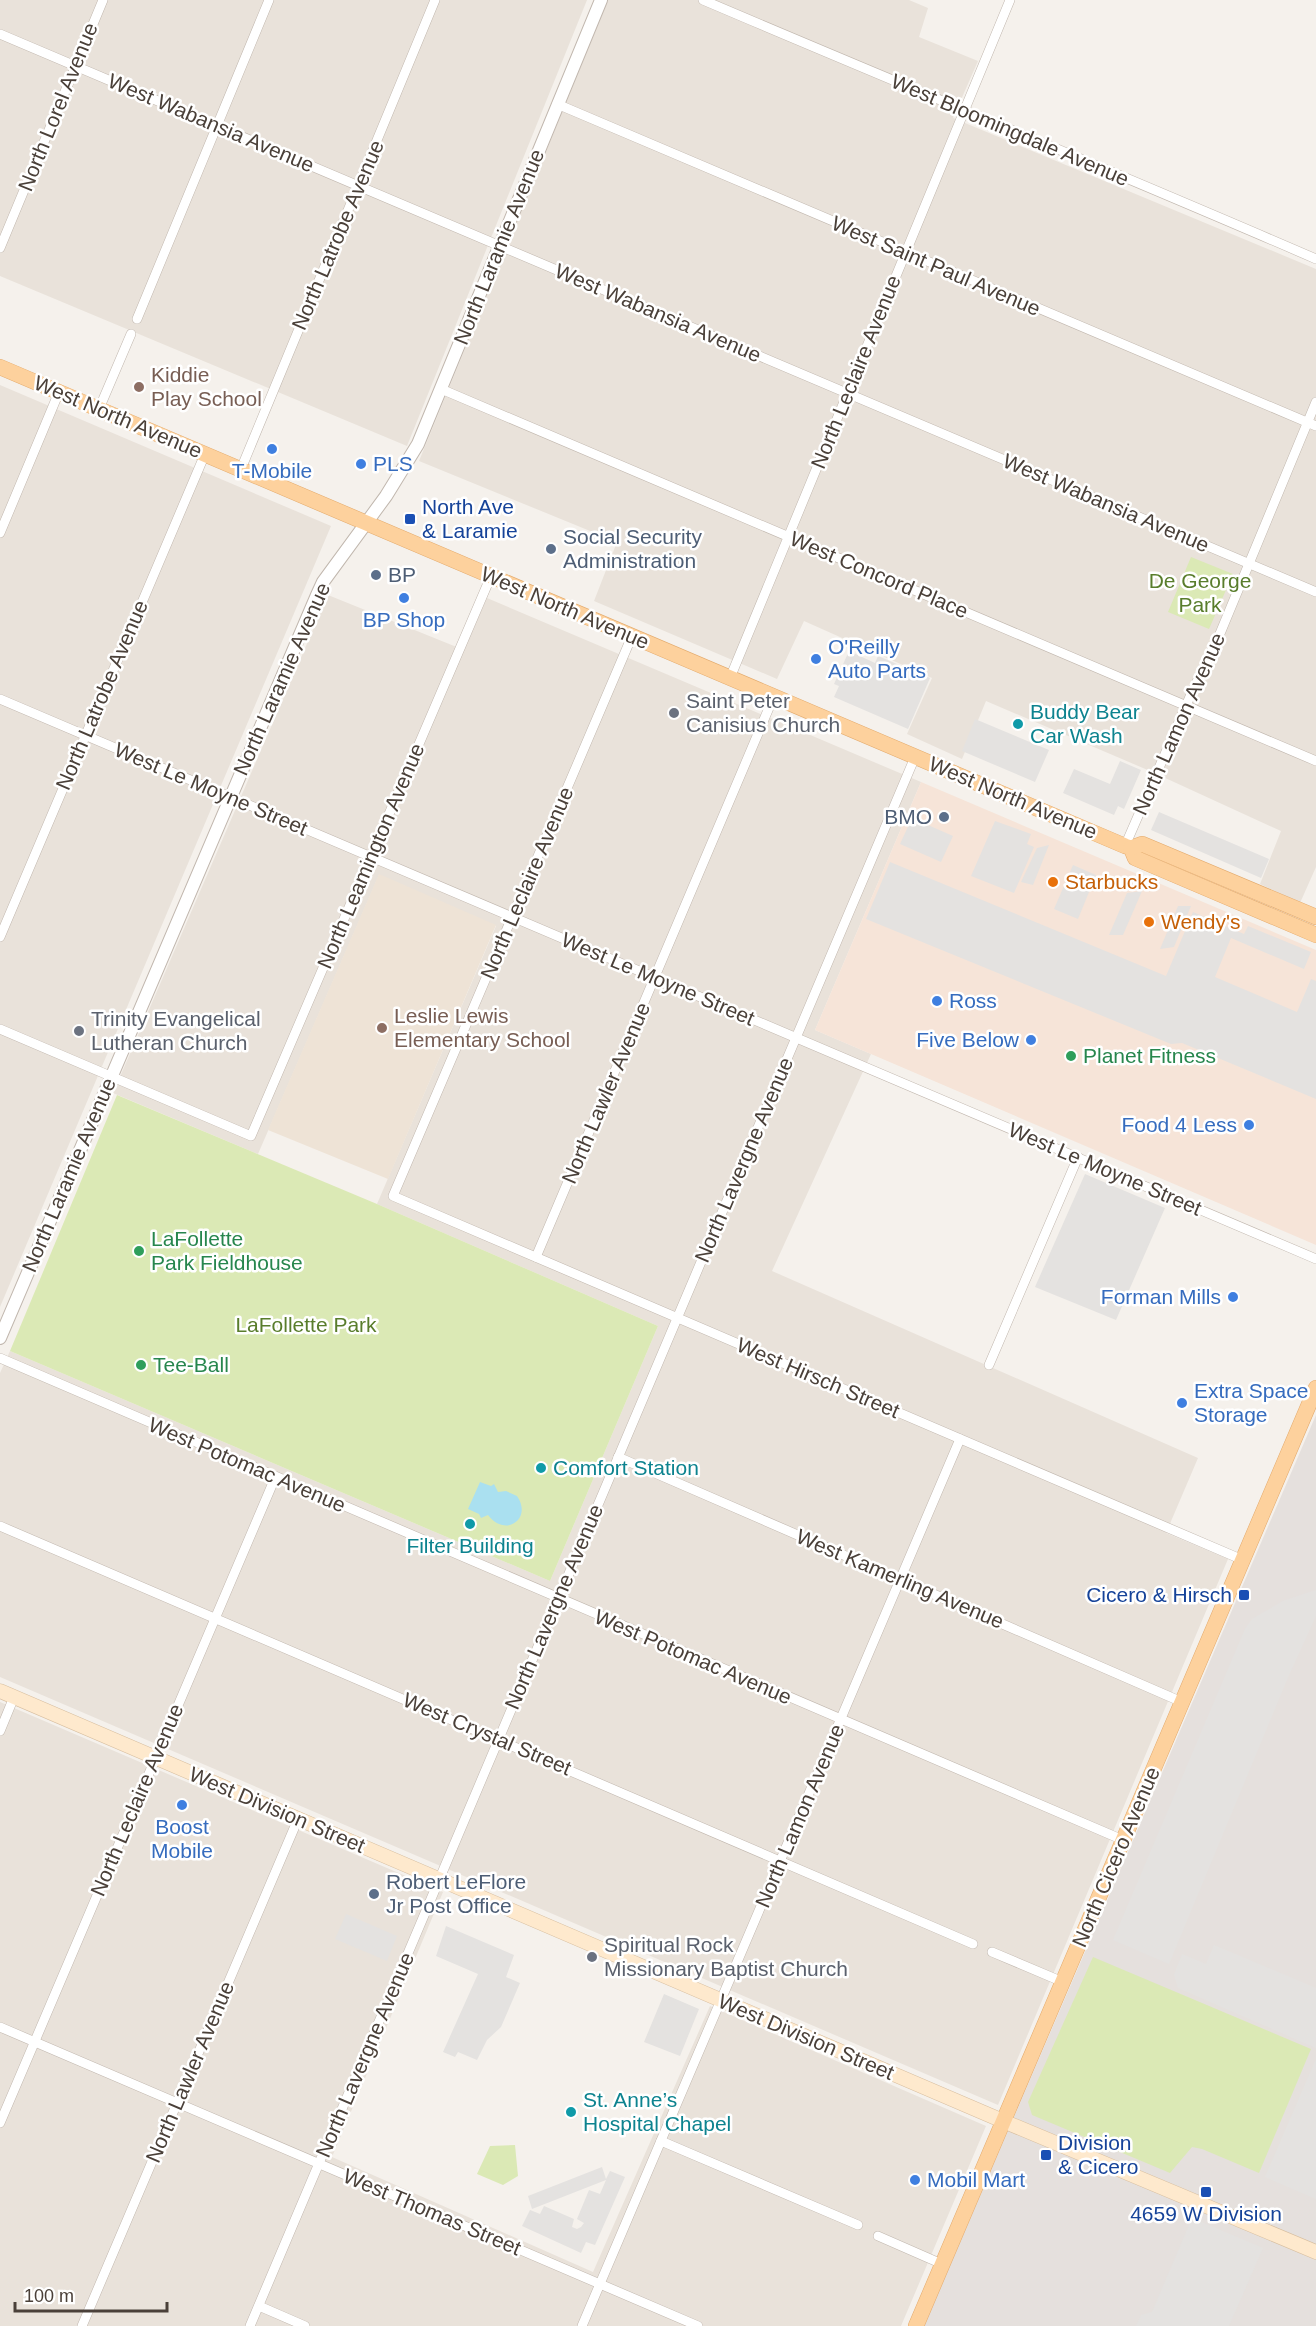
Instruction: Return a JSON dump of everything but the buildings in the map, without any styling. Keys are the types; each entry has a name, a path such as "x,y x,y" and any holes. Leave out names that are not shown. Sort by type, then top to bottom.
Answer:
{"main road":[{"name":"West North Avenue","path":"0,367 1128,847 1137,860 1316,935"},
{"name":"West North Avenue","path":"1128,847 1142,844 1316,917"},
{"name":"North Cicero Avenue","path":"916,2326 1316,1388"},
{"name":"West Division Street","path":"0,1691 1003,2121 1316,2252"}],"street":[{"name":"North Lorel Avenue","path":"0,248 103,0"},
{"path":"137,319 269,0"},
{"name":"North Latrobe Avenue","path":"241,469 435,0"},
{"name":"North Laramie Avenue","path":"0,1338 323,582 367,524 418,444 601,0"},
{"name":"West Bloomingdale Avenue","path":"703,0 964,111 1177,198 1316,259"},
{"name":"North Leclaire Avenue","path":"730,678 1010,0"},
{"name":"West Wabansia Avenue","path":"0,34 1316,592"},
{"name":"West Saint Paul Avenue","path":"557,104 1312,424"},
{"path":"99,409 131,334"},
{"name":"West Concord Place","path":"441,389 1316,760"},
{"path":"0,533 59,392"},
{"name":"North Lamon Avenue","path":"1128,847 1186,705 1219,636 1312,424 1316,402"},
{"name":"North Latrobe Avenue","path":"0,937 205,454"},
{"name":"North Leamington Avenue","path":"111,1077 250,1136 491,576"},
{"name":"North Leclaire Avenue","path":"393,1196 632,636"},
{"name":"North Lawler Avenue","path":"536,1257 774,696"},
{"name":"West Le Moyne Street","path":"0,699 1316,1258"},
{"name":"North Lavergne Avenue","path":"250,2326 915,757"},
{"path":"0,1029 111,1077"},
{"path":"989,1365 1078,1157"},
{"name":"West Hirsch Street","path":"393,1196 1243,1560"},
{"name":"West Potomac Avenue","path":"0,1358 275,1478 1123,1840"},
{"name":"North Lamon Avenue","path":"582,2326 960,1439"},
{"name":"West Kamerling Avenue","path":"618,1457 1182,1702"},
{"name":"North Leclaire Avenue","path":"0,2123 275,1478"},
{"name":"West Crystal Street","path":"0,1526 974,1944"},
{"path":"0,1731 14,1697"},
{"name":"North Lawler Avenue","path":"82,2326 298,1819"},
{"path":"992,1952 1063,1982"},
{"name":"West Thomas Street","path":"0,2027 698,2326"},
{"path":"661,2141 858,2225"},
{"path":"878,2236 942,2264"},
{"path":"259,2306 305,2326"}],"shaded area":[{"path":"0,0 587,0 407,446 0,276"},
{"path":"608,0 909,0 928,8 919,37 978,61 953,118 1316,269 1316,867 1300,903 1260,884 1281,831 1150,771 986,701 962,759 907,734 932,678 804,621 777,679 594,601 617,542 419,461"},
{"path":"0,385 331,526 0,1307"},
{"path":"328,595 464,650 487,598 921,782 815,1030 871,1054 772,1271 1198,1458 1166,1533 1228,1559 998,2105 0,1677 0,1373 10,1351 550,1581 658,1326 377,1204 496,926 379,875 258,1154 113,1093"},
{"path":"849,651 875,663 878,656 930,678 908,729 834,697 839,686 834,684"},
{"path":"975,719 1049,750 1035,782 962,751"},
{"path":"1120,761 1141,770 1124,809 1118,806 1114,815 1063,793 1074,769 1110,784"},
{"path":"921,782 1316,950 1316,1245 815,1030"},
{"path":"1159,812 1269,859 1261,878 1151,830"},
{"path":"912,818 953,836 941,862 900,844"},
{"path":"995,821 1031,834 1027,844 1034,847 1014,893 971,876"},
{"path":"1049,845 1033,885 1021,882 1037,848"},
{"path":"890,862 1166,976 1193,912 1244,934 1248,926 1311,952 1304,969 1231,938 1215,977 1297,1012 1311,979 1316,981 1316,1099 1182,1043 1171,1044 866,919"},
{"path":"1073,865 1096,875 1078,919 1054,909"},
{"name":"Leslie Lewis Elementary School","path":"379,874 496,925 388,1179 268,1130"},
{"path":"1142,891 1123,935 1109,935 1127,893"},
{"path":"1178,906 1191,906 1174,947 1160,949"},
{"path":"1085,1174 1165,1208 1116,1320 1035,1287"},
{"path":"1316,1415 1316,2326 924,2326"},
{"path":"1316,1590 1316,1616 1289,1675 1169,1964 1113,1940 1245,1629 1252,1619 1283,1601"},
{"path":"0,1702 443,1892 332,2157 593,2272 710,2006 986,2126 901,2326 0,2326"},
{"path":"346,1914 397,1936 387,1961 335,1939"},
{"path":"446,1926 514,1955 506,1977 520,1983 501,2027 487,2040 477,2060 458,2052 455,2057 443,2052 478,1974 436,1956"},
{"path":"1214,1945 1316,1988 1316,2048 1178,1988 1174,1975 1182,1954 1206,1964"},
{"path":"664,1994 699,2009 680,2056 644,2042"},
{"path":"1316,2059 1316,2199 1265,2177"},
{"path":"602,2167 606,2179 610,2171 625,2177 595,2245 586,2242 581,2253 522,2226 530,2210 540,2214 544,2206 574,2219 572,2227 577,2229 581,2227 584,2223 577,2219 589,2190 600,2194 606,2180 532,2209 528,2196"},
{"path":"1192,2218 1263,2248 1229,2326 1136,2326 1141,2315 1152,2312"}],"green space":[{"name":"De George Park","path":"1191,557 1233,574 1209,629 1168,612"},
{"name":"LaFollette Park","path":"117,1095 377,1204 658,1326 550,1581 10,1351"},
{"path":"1093,1957 1311,2049 1259,2173 1192,2147 1170,2173 1032,2115 1028,2102"},
{"path":"515,2145 518,2176 503,2185 477,2174 490,2146"}],"water":[{"path":"480,1482 491,1486 494,1484 498,1492 506,1491 517,1496 522,1512 515,1523 502,1525 488,1515 481,1518 479,1514 468,1509"}],"place":[{"name":"Kiddie Play School","path":"139,387"},
{"name":"T-Mobile","path":"272,449"},
{"name":"PLS","path":"361,464"},
{"name":"North Ave & Laramie","path":"410,519"},
{"name":"Social Security Administration","path":"551,549"},
{"name":"BP","path":"376,575"},
{"name":"BP Shop","path":"404,598"},
{"name":"O'Reilly Auto Parts","path":"816,659"},
{"name":"Saint Peter Canisius Church","path":"674,713"},
{"name":"Buddy Bear Car Wash","path":"1018,724"},
{"name":"BMO","path":"944,817"},
{"name":"Starbucks","path":"1053,882"},
{"name":"Wendy's","path":"1149,922"},
{"name":"Ross","path":"937,1001"},
{"name":"Leslie Lewis Elementary School","path":"382,1028"},
{"name":"Trinity Evangelical Lutheran Church","path":"79,1031"},
{"name":"Five Below","path":"1031,1040"},
{"name":"Planet Fitness","path":"1071,1056"},
{"name":"Food 4 Less","path":"1249,1125"},
{"name":"LaFollette Park Fieldhouse","path":"139,1251"},
{"name":"Forman Mills","path":"1233,1297"},
{"name":"Tee-Ball","path":"141,1365"},
{"name":"Extra Space Storage","path":"1182,1403"},
{"name":"Comfort Station","path":"541,1468"},
{"name":"Filter Building","path":"470,1524"},
{"name":"Cicero & Hirsch","path":"1244,1595"},
{"name":"Boost Mobile","path":"182,1805"},
{"name":"Robert LeFlore Jr Post Office","path":"374,1894"},
{"name":"Spiritual Rock Missionary Baptist Church","path":"592,1957"},
{"name":"St. Anne’s Hospital Chapel","path":"571,2112"},
{"name":"Division & Cicero","path":"1046,2155"},
{"name":"Mobil Mart","path":"915,2180"},
{"name":"4659 W Division","path":"1206,2192"}]}
